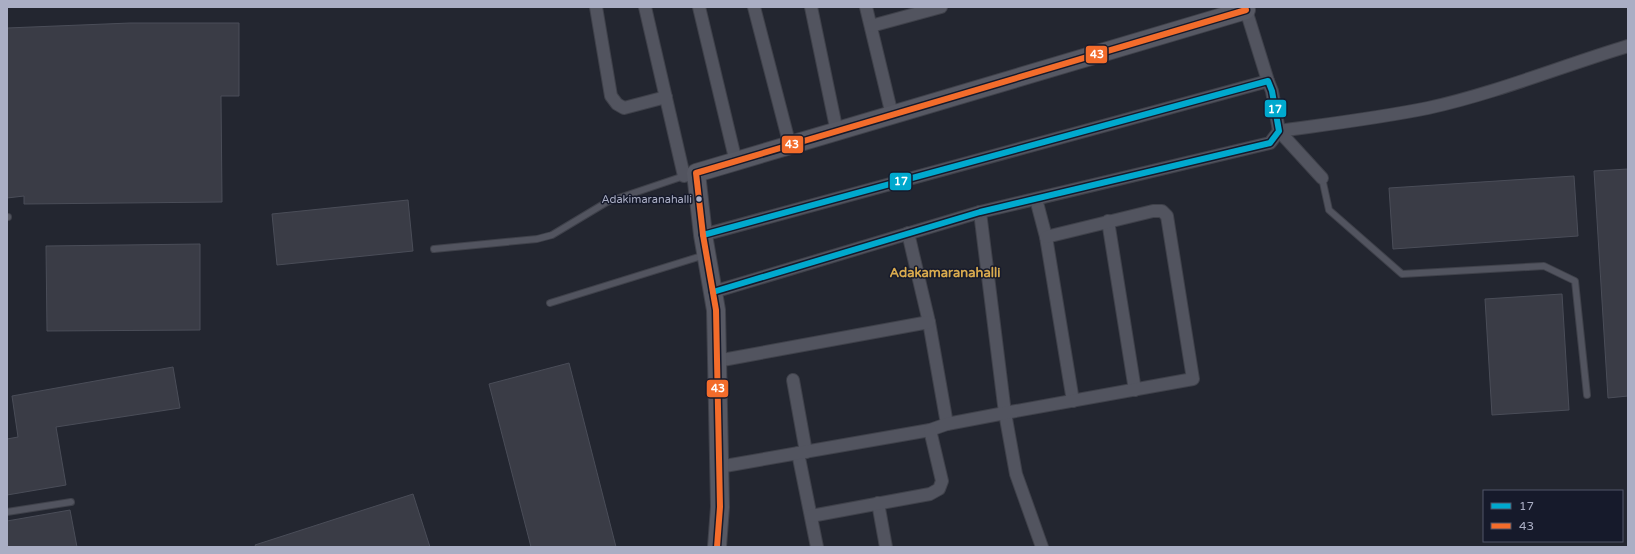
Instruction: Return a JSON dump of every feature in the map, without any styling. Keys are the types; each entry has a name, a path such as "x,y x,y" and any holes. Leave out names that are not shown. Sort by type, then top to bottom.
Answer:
{"street":[{"path":"596,7 611,96 617,104 624,108 666,97"},
{"path":"645,7 666,97 690,175 703,235 716,310 720,507 717,547"},
{"path":"699,7 736,162"},
{"path":"754,7 790,146"},
{"path":"811,7 837,132"},
{"path":"866,7 892,115"},
{"path":"871,26 942,7"},
{"path":"690,175 1246,8 1272,91 1279,131 1322,178"},
{"path":"713,292 980,212 1270,143 1279,131 1361,120 1429,108 1488,92 1628,46"},
{"path":"703,235 1268,81"},
{"path":"1036,199 1046,237 1073,401"},
{"path":"719,467 930,430 947,424 1193,379 1168,224 1166,216 1162,211 1108,221 1046,237"},
{"path":"980,212 1005,413 1016,474 1042,547"},
{"path":"1108,221 1135,390"},
{"path":"908,233 929,322 947,424"},
{"path":"717,361 929,322"},
{"path":"793,380 811,516 817,547"},
{"path":"811,516 930,494 939,489 942,481 930,430"},
{"path":"878,503 886,547"}],"lane":[{"path":"434,249 537,240 552,235 607,202 690,175"},
{"path":"1322,178 1330,210 1402,274 1544,266 1575,280 1587,395"},
{"path":"550,303 706,255"},
{"path":"7,512 70,502"}],"building":[{"path":"130,23 239,23 239,96 221,96 222,202 24,204 24,196 7,198 7,28"},
{"path":"1628,169 1628,396 1608,398 1594,171"},
{"path":"1574,176 1578,236 1393,249 1389,188"},
{"path":"408,200 413,251 277,265 272,214"},
{"path":"200,244 200,330 47,331 46,246"},
{"path":"1562,294 1569,410 1492,415 1485,299"},
{"path":"569,363 616,547 531,547 489,384"},
{"path":"173,367 180,408 56,427 66,485 7,495 7,439 18,437 12,396"},
{"path":"413,494 430,547 256,547 255,545"},
{"path":"70,510 77,547 7,547 7,521"}],"transit line":[{"name":"43","path":"717,547 720,507 716,310 703,235 696,173 1246,10 1245,7"},
{"name":"17","path":"703,235 1268,81 1272,91 1279,131 1270,143 980,212 713,292"}],"place":[{"name":"Adakimaranahalli","path":"699,199"}],"district":[{"name":"Adakamaranahalli","path":"945,272"}]}
